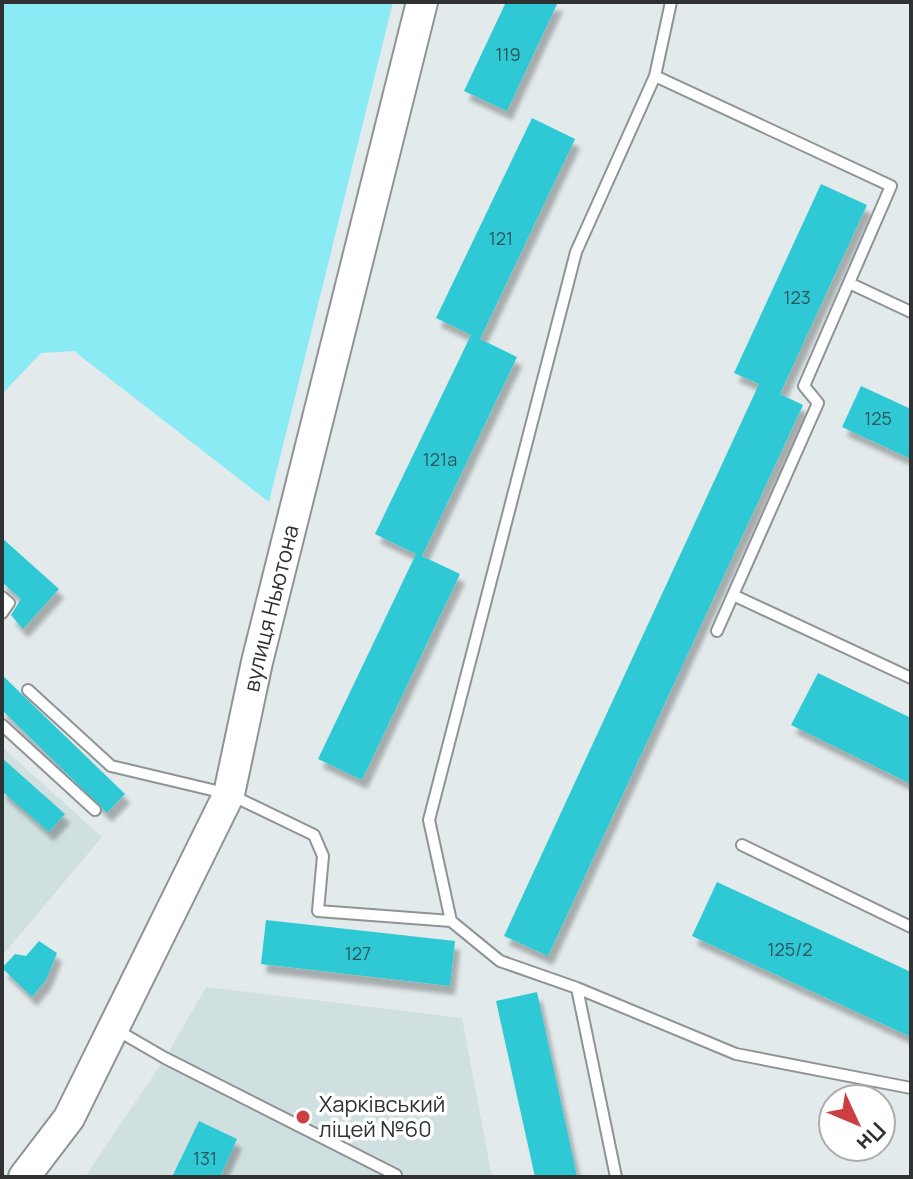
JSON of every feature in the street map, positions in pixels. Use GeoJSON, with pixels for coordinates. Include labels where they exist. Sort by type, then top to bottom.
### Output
{"type":"FeatureCollection","features":[{"type":"Feature","properties":{"kind":"street","name":"вулиця Ньютона"},"geometry":{"type":"LineString","coordinates":[[24,1177],[69,1118],[229,794],[257,662],[422,2]]}},
{"type":"Feature","properties":{"kind":"lane"},"geometry":{"type":"LineString","coordinates":[[451,921],[429,820],[576,252],[655,76],[671,2]]}},
{"type":"Feature","properties":{"kind":"lane"},"geometry":{"type":"LineString","coordinates":[[655,76],[891,186],[804,386],[818,403],[717,631]]}},
{"type":"Feature","properties":{"kind":"lane"},"geometry":{"type":"LineString","coordinates":[[849,283],[911,312]]}},
{"type":"Feature","properties":{"kind":"lane"},"geometry":{"type":"LineString","coordinates":[[733,595],[911,678]]}},
{"type":"Feature","properties":{"kind":"lane"},"geometry":{"type":"LineString","coordinates":[[2,597],[9,603],[2,613]]}},
{"type":"Feature","properties":{"kind":"lane"},"geometry":{"type":"LineString","coordinates":[[28,690],[111,766],[229,794],[314,835],[323,856],[318,911],[451,921],[500,961],[577,988],[736,1054],[911,1088]]}},
{"type":"Feature","properties":{"kind":"lane"},"geometry":{"type":"LineString","coordinates":[[2,725],[95,810]]}},
{"type":"Feature","properties":{"kind":"lane"},"geometry":{"type":"LineString","coordinates":[[742,845],[911,927]]}},
{"type":"Feature","properties":{"kind":"lane"},"geometry":{"type":"LineString","coordinates":[[577,988],[616,1177]]}},
{"type":"Feature","properties":{"kind":"lane"},"geometry":{"type":"LineString","coordinates":[[114,1028],[165,1058],[396,1175]]}},
{"type":"Feature","properties":{"kind":"shaded area"},"geometry":{"type":"Polygon","coordinates":[[[2,2],[393,2],[269,502],[74,351],[41,353],[2,394],[2,2]]]}},
{"type":"Feature","properties":{"kind":"shaded area"},"geometry":{"type":"Polygon","coordinates":[[[2,747],[102,837],[2,956],[2,747]]]}},
{"type":"Feature","properties":{"kind":"shaded area","name":"Харківський ліцей №60"},"geometry":{"type":"Polygon","coordinates":[[[206,987],[462,1018],[492,1177],[85,1177],[165,1058],[206,987]]]}},
{"type":"Feature","properties":{"kind":"building"},"geometry":{"type":"Polygon","coordinates":[[[506,2],[558,2],[507,111],[464,91],[506,2]]]}},
{"type":"Feature","properties":{"kind":"building"},"geometry":{"type":"Polygon","coordinates":[[[532,118],[575,139],[480,339],[517,357],[422,556],[460,574],[362,780],[318,759],[416,554],[375,534],[471,335],[436,318],[532,118]]]}},
{"type":"Feature","properties":{"kind":"building"},"geometry":{"type":"Polygon","coordinates":[[[821,184],[867,205],[780,394],[803,405],[548,956],[504,936],[759,384],[734,373],[821,184]]]}},
{"type":"Feature","properties":{"kind":"building"},"geometry":{"type":"Polygon","coordinates":[[[861,386],[911,409],[911,459],[842,427],[861,386]]]}},
{"type":"Feature","properties":{"kind":"building"},"geometry":{"type":"Polygon","coordinates":[[[2,538],[59,589],[23,629],[11,615],[21,599],[2,582],[2,538]]]}},
{"type":"Feature","properties":{"kind":"building"},"geometry":{"type":"Polygon","coordinates":[[[818,673],[911,718],[911,784],[791,725],[818,673]]]}},
{"type":"Feature","properties":{"kind":"building"},"geometry":{"type":"Polygon","coordinates":[[[2,675],[125,794],[107,813],[2,710],[2,675]]]}},
{"type":"Feature","properties":{"kind":"building"},"geometry":{"type":"Polygon","coordinates":[[[2,758],[65,814],[49,832],[2,791],[2,758]]]}},
{"type":"Feature","properties":{"kind":"building"},"geometry":{"type":"Polygon","coordinates":[[[717,882],[911,972],[911,1037],[692,936],[717,882]]]}},
{"type":"Feature","properties":{"kind":"building"},"geometry":{"type":"Polygon","coordinates":[[[266,920],[455,941],[450,986],[261,964],[266,920]]]}},
{"type":"Feature","properties":{"kind":"building"},"geometry":{"type":"Polygon","coordinates":[[[39,941],[57,953],[46,980],[32,997],[2,968],[15,954],[26,956],[39,941]]]}},
{"type":"Feature","properties":{"kind":"building"},"geometry":{"type":"Polygon","coordinates":[[[537,992],[577,1177],[535,1177],[496,1001],[537,992]]]}},
{"type":"Feature","properties":{"kind":"building"},"geometry":{"type":"Polygon","coordinates":[[[199,1121],[237,1139],[220,1177],[172,1177],[199,1121]]]}},
{"type":"Feature","properties":{"kind":"place","name":"Харківський ліцей №60"},"geometry":{"type":"Point","coordinates":[303,1117]}}]}
